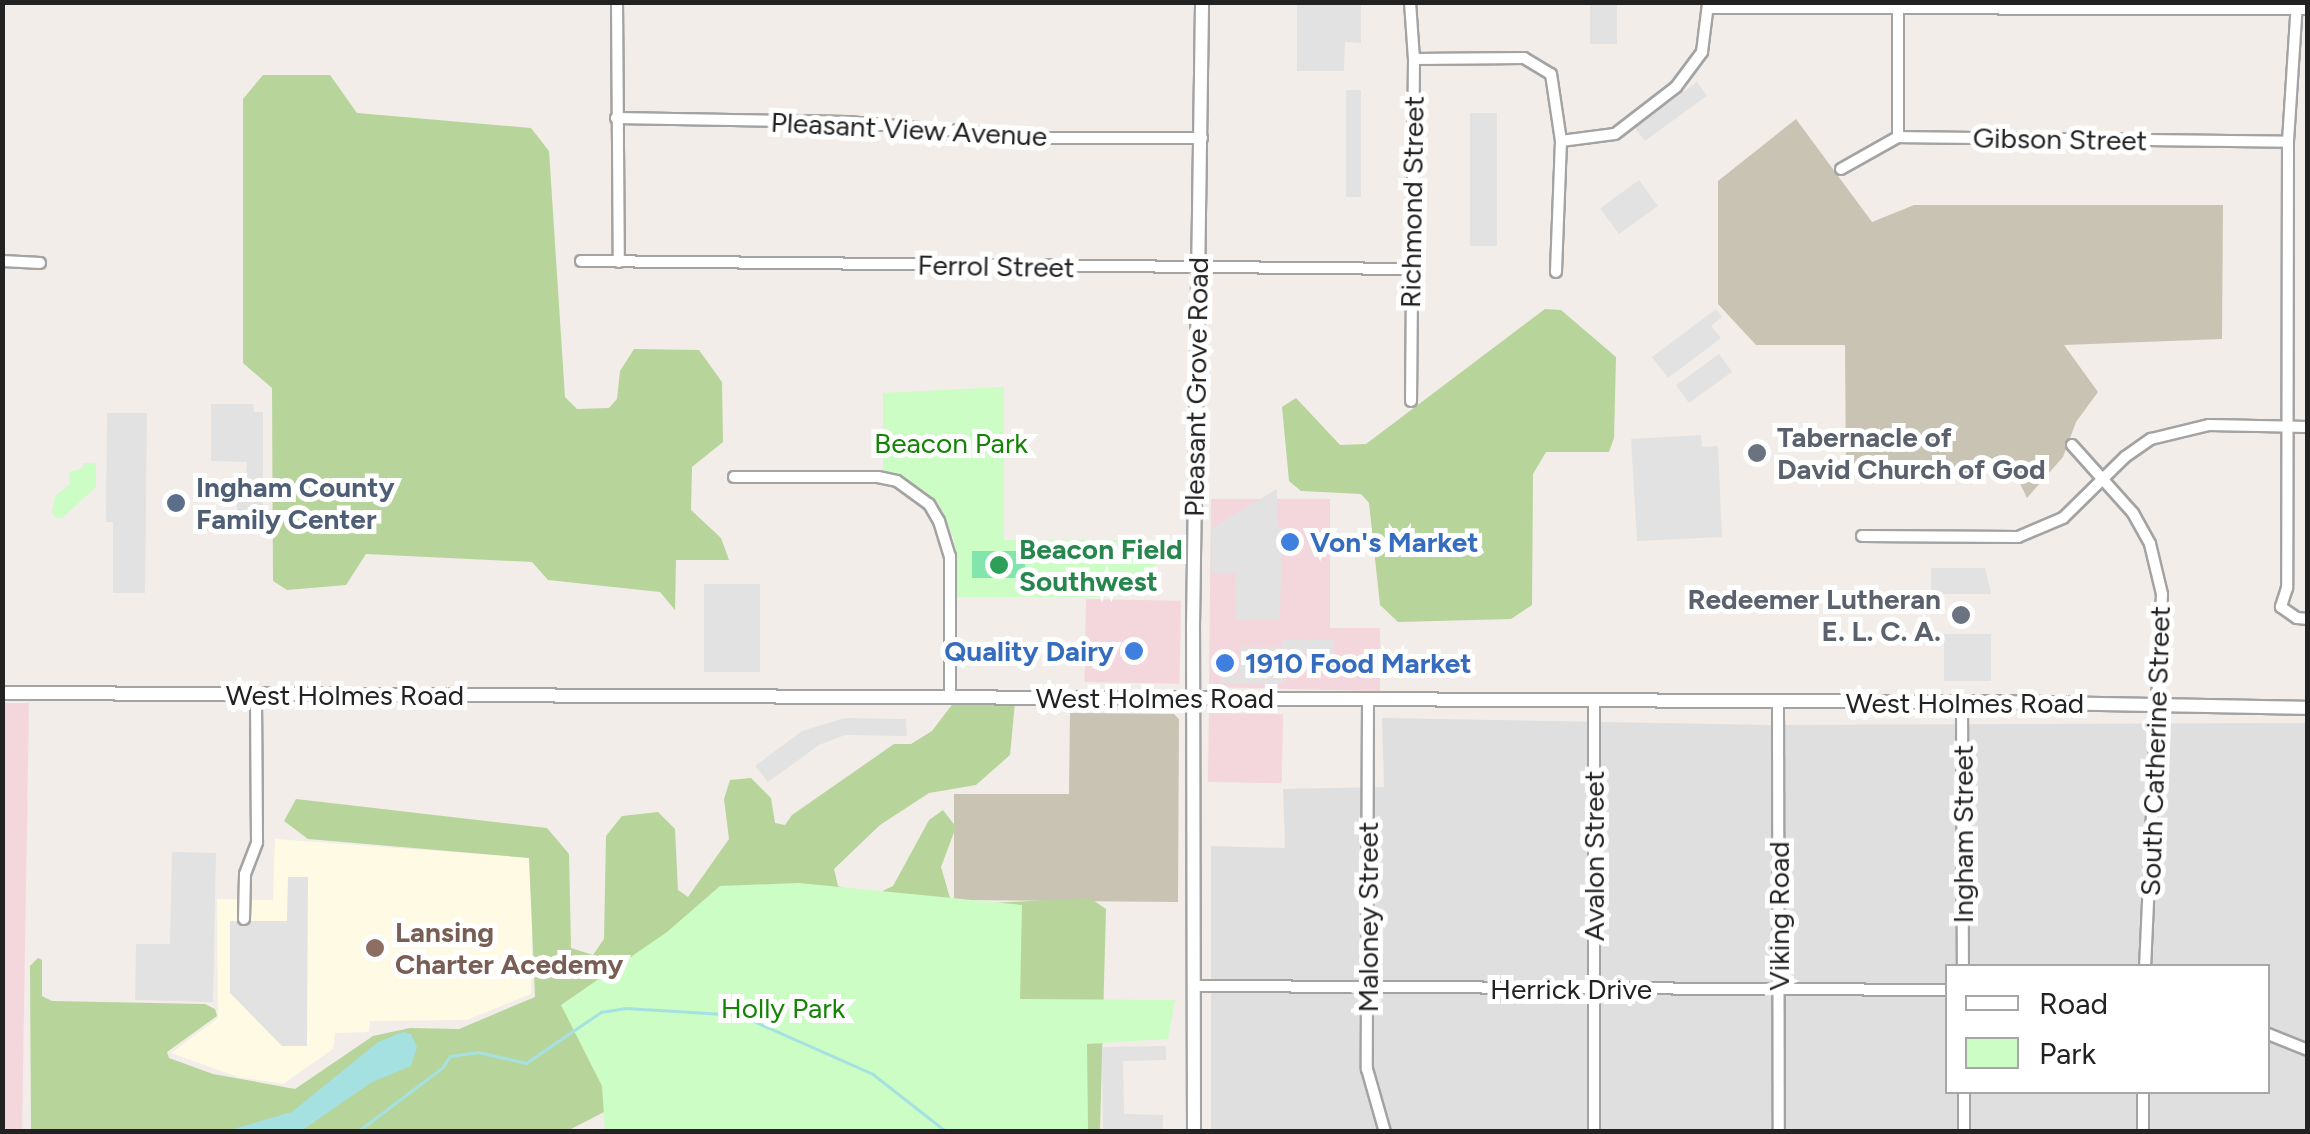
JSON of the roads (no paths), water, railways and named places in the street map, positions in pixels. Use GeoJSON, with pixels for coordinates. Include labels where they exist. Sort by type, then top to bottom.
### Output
{"type":"FeatureCollection","features":[{"type":"Feature","properties":{"kind":"street"},"geometry":{"type":"LineString","coordinates":[[618,2],[619,262]]}},
{"type":"Feature","properties":{"kind":"street","name":"Pleasant Grove Road"},"geometry":{"type":"LineString","coordinates":[[1194,1132],[1193,699],[1202,2]]}},
{"type":"Feature","properties":{"kind":"street","name":"Richmond Street"},"geometry":{"type":"LineString","coordinates":[[1410,2],[1414,59],[1410,401]]}},
{"type":"Feature","properties":{"kind":"street"},"geometry":{"type":"LineString","coordinates":[[1561,141],[1615,134],[1676,87],[1702,52],[1708,5],[1898,9],[2300,7],[2288,142],[2287,588],[2280,608],[2298,618],[2308,618]]}},
{"type":"Feature","properties":{"kind":"street"},"geometry":{"type":"LineString","coordinates":[[1842,169],[1898,137],[1898,9]]}},
{"type":"Feature","properties":{"kind":"street"},"geometry":{"type":"LineString","coordinates":[[1414,59],[1524,58],[1550,74],[1556,92],[1561,141],[1556,272]]}},
{"type":"Feature","properties":{"kind":"street","name":"Pleasant View Avenue"},"geometry":{"type":"LineString","coordinates":[[616,118],[847,122],[1047,138],[1202,138]]}},
{"type":"Feature","properties":{"kind":"street","name":"Gibson Street"},"geometry":{"type":"LineString","coordinates":[[1898,137],[2288,142]]}},
{"type":"Feature","properties":{"kind":"street"},"geometry":{"type":"LineString","coordinates":[[2,261],[40,263]]}},
{"type":"Feature","properties":{"kind":"street","name":"Ferrol Street"},"geometry":{"type":"LineString","coordinates":[[581,261],[1410,269]]}},
{"type":"Feature","properties":{"kind":"street"},"geometry":{"type":"LineString","coordinates":[[1862,536],[2018,537],[2064,518],[2102,479],[2151,439],[2209,424],[2308,427]]}},
{"type":"Feature","properties":{"kind":"street","name":"South Catherine Street"},"geometry":{"type":"LineString","coordinates":[[2072,445],[2132,513],[2150,544],[2162,594],[2145,964]]}},
{"type":"Feature","properties":{"kind":"street"},"geometry":{"type":"LineString","coordinates":[[734,477],[878,477],[897,481],[929,504],[944,531],[950,556],[950,697]]}},
{"type":"Feature","properties":{"kind":"street","name":"West Holmes Road"},"geometry":{"type":"LineString","coordinates":[[2,693],[1962,702],[2308,708]]}},
{"type":"Feature","properties":{"kind":"street"},"geometry":{"type":"LineString","coordinates":[[244,919],[245,874],[257,842],[256,694]]}},
{"type":"Feature","properties":{"kind":"street","name":"Maloney Street"},"geometry":{"type":"LineString","coordinates":[[1368,699],[1367,1069],[1386,1132]]}},
{"type":"Feature","properties":{"kind":"street","name":"Avalon Street"},"geometry":{"type":"LineString","coordinates":[[1594,700],[1594,1132]]}},
{"type":"Feature","properties":{"kind":"street","name":"Viking Road"},"geometry":{"type":"LineString","coordinates":[[1778,702],[1780,1132]]}},
{"type":"Feature","properties":{"kind":"street","name":"Ingham Street"},"geometry":{"type":"LineString","coordinates":[[1962,702],[1963,964]]}},
{"type":"Feature","properties":{"kind":"street","name":"Herrick Drive"},"geometry":{"type":"LineString","coordinates":[[1194,986],[1945,990]]}},
{"type":"Feature","properties":{"kind":"street"},"geometry":{"type":"LineString","coordinates":[[2270,1035],[2308,1050]]}},
{"type":"Feature","properties":{"kind":"street"},"geometry":{"type":"LineString","coordinates":[[1964,1094],[1964,1132]]}},
{"type":"Feature","properties":{"kind":"street"},"geometry":{"type":"LineString","coordinates":[[2143,1094],[2143,1132]]}},
{"type":"Feature","properties":{"kind":"water"},"geometry":{"type":"Polygon","coordinates":[[[403,1032],[411,1034],[417,1047],[411,1066],[372,1082],[301,1131],[227,1131],[292,1112],[378,1042],[403,1032]]]}},
{"type":"Feature","properties":{"kind":"waterway"},"geometry":{"type":"LineString","coordinates":[[357,1132],[442,1068],[450,1056],[478,1052],[526,1063],[601,1012],[626,1008],[740,1015],[873,1074],[947,1132]]}},
{"type":"Feature","properties":{"kind":"place","name":"Tabernacle of David Church of God"},"geometry":{"type":"Point","coordinates":[1757,453]}},
{"type":"Feature","properties":{"kind":"place","name":"Ingham County Family Center"},"geometry":{"type":"Point","coordinates":[176,503]}},
{"type":"Feature","properties":{"kind":"place","name":"Von's Market"},"geometry":{"type":"Point","coordinates":[1290,542]}},
{"type":"Feature","properties":{"kind":"place","name":"Beacon Field Southwest"},"geometry":{"type":"Point","coordinates":[999,565]}},
{"type":"Feature","properties":{"kind":"place","name":"Redeemer Lutheran E. L. C. A."},"geometry":{"type":"Point","coordinates":[1961,615]}},
{"type":"Feature","properties":{"kind":"place","name":"Quality Dairy"},"geometry":{"type":"Point","coordinates":[1134,651]}},
{"type":"Feature","properties":{"kind":"place","name":"1910 Food Market"},"geometry":{"type":"Point","coordinates":[1225,663]}},
{"type":"Feature","properties":{"kind":"place","name":"Lansing Charter Acedemy"},"geometry":{"type":"Point","coordinates":[375,948]}},
{"type":"Feature","properties":{"kind":"park label","name":"Beacon Park"},"geometry":{"type":"Point","coordinates":[951,443]}},
{"type":"Feature","properties":{"kind":"park label","name":"Holly Park"},"geometry":{"type":"Point","coordinates":[783,1008]}}]}
